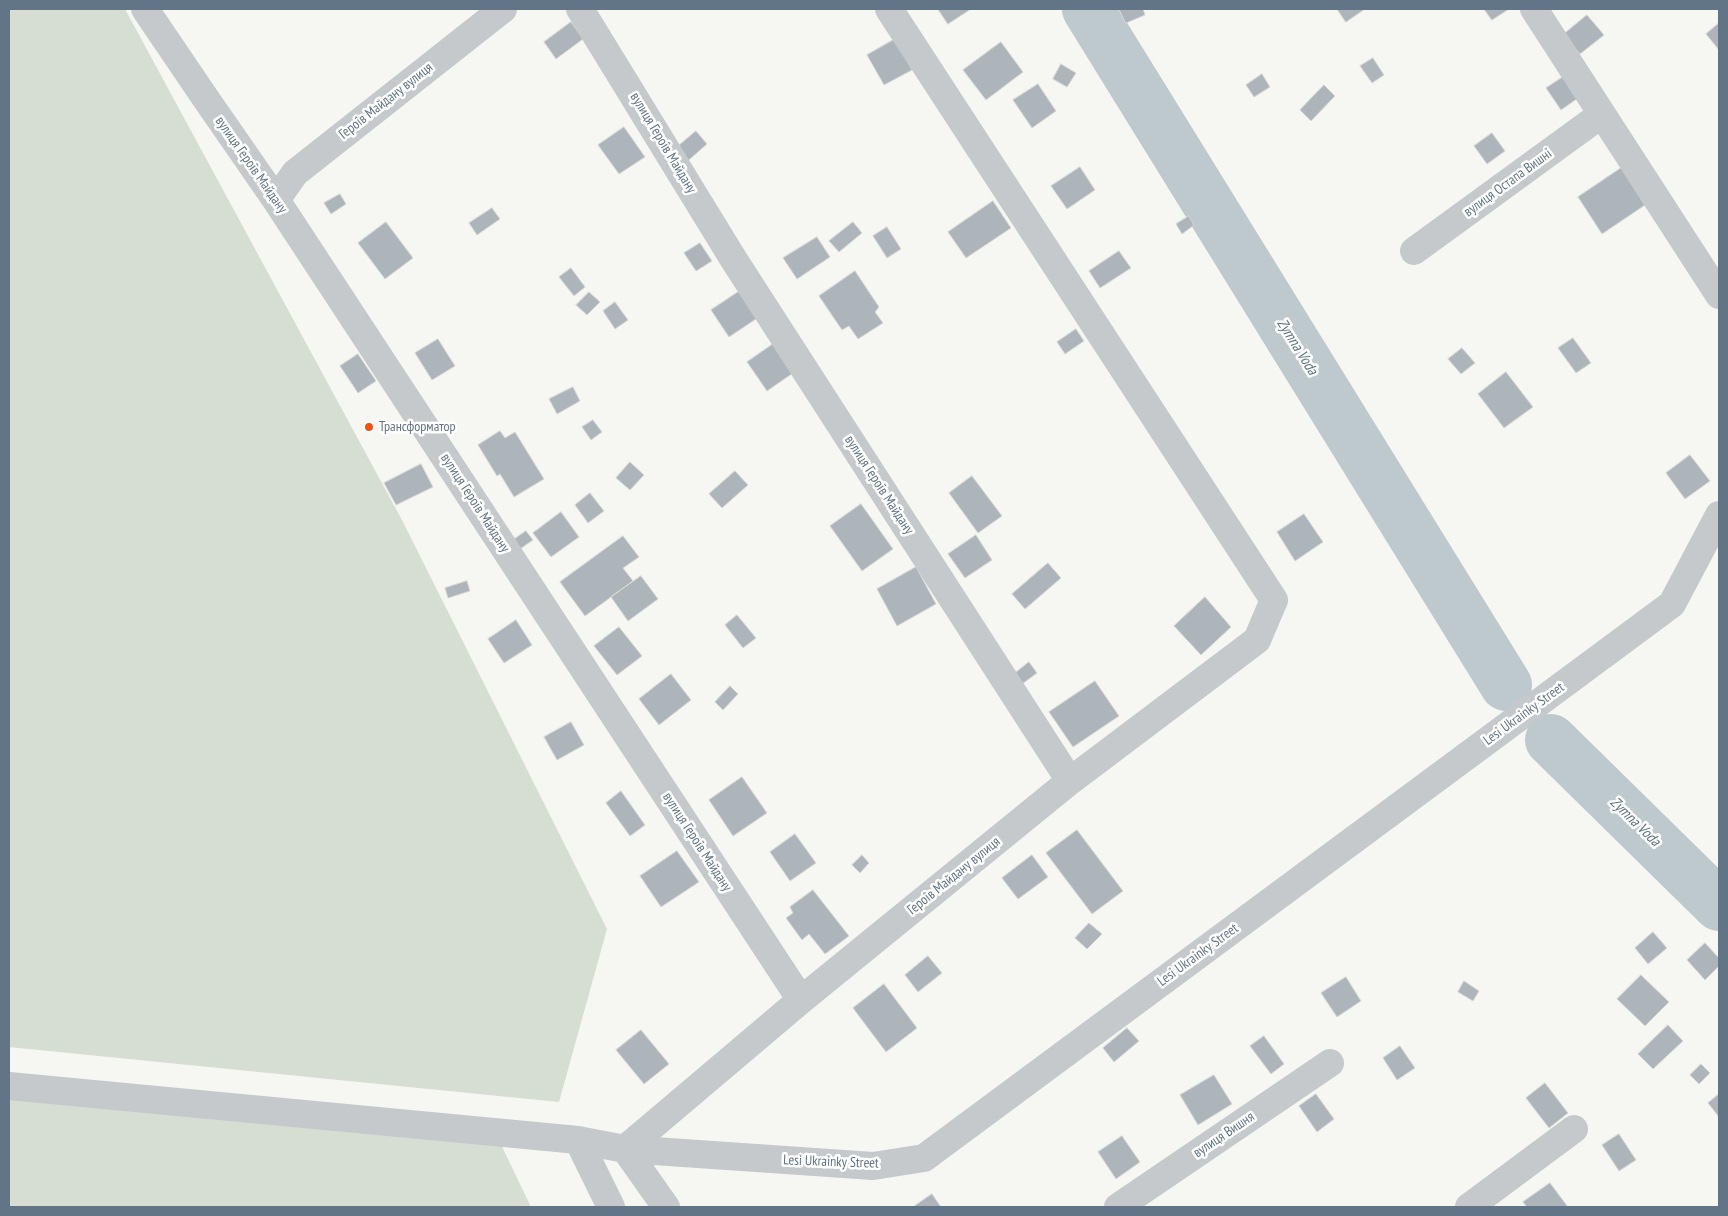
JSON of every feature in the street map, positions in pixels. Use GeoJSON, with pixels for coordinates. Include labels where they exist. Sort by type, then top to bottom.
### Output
{"type":"FeatureCollection","features":[{"type":"Feature","properties":{"kind":"street","name":"вулиця Героїв Майдану"},"geometry":{"type":"LineString","coordinates":[[145,9],[276,200],[801,1000]]}},
{"type":"Feature","properties":{"kind":"street","name":"Героїв Майдану вулиця"},"geometry":{"type":"LineString","coordinates":[[276,200],[295,173],[503,9]]}},
{"type":"Feature","properties":{"kind":"street","name":"вулиця Героїв Майдану"},"geometry":{"type":"LineString","coordinates":[[580,9],[734,260],[1070,781]]}},
{"type":"Feature","properties":{"kind":"street","name":"Героїв Майдану вулиця"},"geometry":{"type":"LineString","coordinates":[[625,1149],[801,1000],[1070,781],[1257,640],[1274,600],[889,9]]}},
{"type":"Feature","properties":{"kind":"street"},"geometry":{"type":"LineString","coordinates":[[1534,9],[1719,295]]}},
{"type":"Feature","properties":{"kind":"street","name":"вулиця Остапа Вишні"},"geometry":{"type":"LineString","coordinates":[[1414,251],[1602,114]]}},
{"type":"Feature","properties":{"kind":"street","name":"Lesi Ukrainky Street"},"geometry":{"type":"LineString","coordinates":[[9,1086],[578,1140],[625,1149],[873,1166],[924,1158],[1672,604],[1719,515]]}},
{"type":"Feature","properties":{"kind":"street","name":"вулиця Вишня"},"geometry":{"type":"LineString","coordinates":[[1118,1207],[1330,1063]]}},
{"type":"Feature","properties":{"kind":"street"},"geometry":{"type":"LineString","coordinates":[[1469,1207],[1574,1129]]}},
{"type":"Feature","properties":{"kind":"street"},"geometry":{"type":"LineString","coordinates":[[578,1140],[611,1207]]}},
{"type":"Feature","properties":{"kind":"street"},"geometry":{"type":"LineString","coordinates":[[625,1149],[666,1207]]}},
{"type":"Feature","properties":{"kind":"shaded area"},"geometry":{"type":"Polygon","coordinates":[[[9,9],[125,9],[403,522],[607,929],[559,1102],[9,1047],[9,9]]]}},
{"type":"Feature","properties":{"kind":"shaded area"},"geometry":{"type":"Polygon","coordinates":[[[9,1095],[495,1132],[531,1207],[9,1207],[9,1095]]]}},
{"type":"Feature","properties":{"kind":"building"},"geometry":{"type":"Polygon","coordinates":[[[938,9],[971,9],[948,24],[938,9]]]}},
{"type":"Feature","properties":{"kind":"building"},"geometry":{"type":"Polygon","coordinates":[[[1119,9],[1143,9],[1145,15],[1126,23],[1119,9]]]}},
{"type":"Feature","properties":{"kind":"building"},"geometry":{"type":"Polygon","coordinates":[[[1337,9],[1365,9],[1346,22],[1337,9]]]}},
{"type":"Feature","properties":{"kind":"building"},"geometry":{"type":"Polygon","coordinates":[[[1484,9],[1509,9],[1492,20],[1484,9]]]}},
{"type":"Feature","properties":{"kind":"building"},"geometry":{"type":"Polygon","coordinates":[[[1587,15],[1604,35],[1580,54],[1564,34],[1587,15]]]}},
{"type":"Feature","properties":{"kind":"building"},"geometry":{"type":"Polygon","coordinates":[[[571,22],[583,39],[556,59],[544,42],[571,22]]]}},
{"type":"Feature","properties":{"kind":"building"},"geometry":{"type":"Polygon","coordinates":[[[1719,23],[1719,50],[1706,34],[1719,23]]]}},
{"type":"Feature","properties":{"kind":"building"},"geometry":{"type":"Polygon","coordinates":[[[895,39],[912,70],[884,85],[867,55],[895,39]]]}},
{"type":"Feature","properties":{"kind":"building"},"geometry":{"type":"Polygon","coordinates":[[[1001,42],[1023,72],[986,100],[963,70],[1001,42]]]}},
{"type":"Feature","properties":{"kind":"building"},"geometry":{"type":"Polygon","coordinates":[[[1373,58],[1384,75],[1372,83],[1360,66],[1373,58]]]}},
{"type":"Feature","properties":{"kind":"building"},"geometry":{"type":"Polygon","coordinates":[[[1061,64],[1076,73],[1067,87],[1053,79],[1061,64]]]}},
{"type":"Feature","properties":{"kind":"building"},"geometry":{"type":"Polygon","coordinates":[[[1262,74],[1270,87],[1254,97],[1246,85],[1262,74]]]}},
{"type":"Feature","properties":{"kind":"building"},"geometry":{"type":"Polygon","coordinates":[[[1566,75],[1581,96],[1561,110],[1546,88],[1566,75]]]}},
{"type":"Feature","properties":{"kind":"building"},"geometry":{"type":"Polygon","coordinates":[[[1038,84],[1056,111],[1032,128],[1013,100],[1038,84]]]}},
{"type":"Feature","properties":{"kind":"building"},"geometry":{"type":"Polygon","coordinates":[[[1324,85],[1335,96],[1311,121],[1300,110],[1324,85]]]}},
{"type":"Feature","properties":{"kind":"building"},"geometry":{"type":"Polygon","coordinates":[[[624,127],[645,157],[619,174],[598,145],[624,127]]]}},
{"type":"Feature","properties":{"kind":"building"},"geometry":{"type":"Polygon","coordinates":[[[696,131],[707,144],[682,166],[670,153],[696,131]]]}},
{"type":"Feature","properties":{"kind":"building"},"geometry":{"type":"Polygon","coordinates":[[[1492,133],[1505,151],[1487,164],[1474,146],[1492,133]]]}},
{"type":"Feature","properties":{"kind":"building"},"geometry":{"type":"Polygon","coordinates":[[[1080,167],[1095,190],[1067,209],[1051,186],[1080,167]]]}},
{"type":"Feature","properties":{"kind":"building"},"geometry":{"type":"Polygon","coordinates":[[[1621,168],[1645,205],[1602,234],[1578,197],[1621,168]]]}},
{"type":"Feature","properties":{"kind":"building"},"geometry":{"type":"Polygon","coordinates":[[[340,194],[346,204],[331,214],[324,203],[340,194]]]}},
{"type":"Feature","properties":{"kind":"building"},"geometry":{"type":"Polygon","coordinates":[[[993,201],[1011,228],[966,258],[948,232],[993,201]]]}},
{"type":"Feature","properties":{"kind":"building"},"geometry":{"type":"Polygon","coordinates":[[[492,208],[500,219],[477,235],[469,223],[492,208]]]}},
{"type":"Feature","properties":{"kind":"building"},"geometry":{"type":"Polygon","coordinates":[[[1189,216],[1194,225],[1182,234],[1176,224],[1189,216]]]}},
{"type":"Feature","properties":{"kind":"building"},"geometry":{"type":"Polygon","coordinates":[[[386,222],[413,258],[385,279],[358,243],[386,222]]]}},
{"type":"Feature","properties":{"kind":"building"},"geometry":{"type":"Polygon","coordinates":[[[853,222],[862,233],[839,252],[829,241],[853,222]]]}},
{"type":"Feature","properties":{"kind":"building"},"geometry":{"type":"Polygon","coordinates":[[[887,227],[901,249],[887,258],[873,236],[887,227]]]}},
{"type":"Feature","properties":{"kind":"building"},"geometry":{"type":"Polygon","coordinates":[[[817,237],[830,257],[797,279],[783,258],[817,237]]]}},
{"type":"Feature","properties":{"kind":"building"},"geometry":{"type":"Polygon","coordinates":[[[700,243],[712,261],[696,271],[684,253],[700,243]]]}},
{"type":"Feature","properties":{"kind":"building"},"geometry":{"type":"Polygon","coordinates":[[[1119,251],[1131,268],[1100,288],[1089,271],[1119,251]]]}},
{"type":"Feature","properties":{"kind":"building"},"geometry":{"type":"Polygon","coordinates":[[[571,268],[585,287],[574,296],[559,277],[571,268]]]}},
{"type":"Feature","properties":{"kind":"building"},"geometry":{"type":"Polygon","coordinates":[[[855,271],[879,307],[875,312],[883,323],[858,339],[849,326],[842,330],[819,296],[855,271]]]}},
{"type":"Feature","properties":{"kind":"building"},"geometry":{"type":"Polygon","coordinates":[[[741,290],[759,317],[729,337],[711,310],[741,290]]]}},
{"type":"Feature","properties":{"kind":"building"},"geometry":{"type":"Polygon","coordinates":[[[589,292],[600,302],[587,315],[576,305],[589,292]]]}},
{"type":"Feature","properties":{"kind":"building"},"geometry":{"type":"Polygon","coordinates":[[[615,302],[628,320],[615,329],[603,311],[615,302]]]}},
{"type":"Feature","properties":{"kind":"building"},"geometry":{"type":"Polygon","coordinates":[[[1076,329],[1084,341],[1065,354],[1057,342],[1076,329]]]}},
{"type":"Feature","properties":{"kind":"building"},"geometry":{"type":"Polygon","coordinates":[[[1573,338],[1591,363],[1576,373],[1558,348],[1573,338]]]}},
{"type":"Feature","properties":{"kind":"building"},"geometry":{"type":"Polygon","coordinates":[[[438,339],[455,366],[432,380],[415,353],[438,339]]]}},
{"type":"Feature","properties":{"kind":"building"},"geometry":{"type":"Polygon","coordinates":[[[773,344],[793,373],[767,391],[747,362],[773,344]]]}},
{"type":"Feature","properties":{"kind":"building"},"geometry":{"type":"Polygon","coordinates":[[[1462,348],[1475,363],[1461,374],[1448,359],[1462,348]]]}},
{"type":"Feature","properties":{"kind":"building"},"geometry":{"type":"Polygon","coordinates":[[[358,354],[376,381],[358,393],[340,366],[358,354]]]}},
{"type":"Feature","properties":{"kind":"building"},"geometry":{"type":"Polygon","coordinates":[[[1506,372],[1533,407],[1504,428],[1478,394],[1506,372]]]}},
{"type":"Feature","properties":{"kind":"building"},"geometry":{"type":"Polygon","coordinates":[[[573,387],[580,401],[557,414],[549,399],[573,387]]]}},
{"type":"Feature","properties":{"kind":"building"},"geometry":{"type":"Polygon","coordinates":[[[593,420],[602,432],[591,440],[582,427],[593,420]]]}},
{"type":"Feature","properties":{"kind":"building"},"geometry":{"type":"Polygon","coordinates":[[[500,431],[505,438],[515,432],[544,479],[514,497],[500,474],[497,476],[478,445],[500,431]]]}},
{"type":"Feature","properties":{"kind":"building"},"geometry":{"type":"Polygon","coordinates":[[[1690,455],[1710,481],[1685,499],[1666,473],[1690,455]]]}},
{"type":"Feature","properties":{"kind":"building"},"geometry":{"type":"Polygon","coordinates":[[[630,462],[644,475],[630,490],[616,478],[630,462]]]}},
{"type":"Feature","properties":{"kind":"building"},"geometry":{"type":"Polygon","coordinates":[[[421,464],[433,487],[396,505],[384,483],[421,464]]]}},
{"type":"Feature","properties":{"kind":"building"},"geometry":{"type":"Polygon","coordinates":[[[735,471],[748,485],[722,508],[709,494],[735,471]]]}},
{"type":"Feature","properties":{"kind":"building"},"geometry":{"type":"Polygon","coordinates":[[[972,476],[1002,516],[978,533],[949,493],[972,476]]]}},
{"type":"Feature","properties":{"kind":"building"},"geometry":{"type":"Polygon","coordinates":[[[590,493],[604,511],[588,523],[575,505],[590,493]]]}},
{"type":"Feature","properties":{"kind":"building"},"geometry":{"type":"Polygon","coordinates":[[[861,504],[893,549],[862,571],[830,526],[861,504]]]}},
{"type":"Feature","properties":{"kind":"building"},"geometry":{"type":"Polygon","coordinates":[[[561,512],[579,537],[551,557],[533,533],[561,512]]]}},
{"type":"Feature","properties":{"kind":"building"},"geometry":{"type":"Polygon","coordinates":[[[1304,514],[1323,542],[1295,561],[1277,532],[1304,514]]]}},
{"type":"Feature","properties":{"kind":"building"},"geometry":{"type":"Polygon","coordinates":[[[526,531],[533,540],[520,549],[513,540],[526,531]]]}},
{"type":"Feature","properties":{"kind":"building"},"geometry":{"type":"Polygon","coordinates":[[[976,535],[992,560],[965,578],[948,554],[976,535]]]}},
{"type":"Feature","properties":{"kind":"building"},"geometry":{"type":"Polygon","coordinates":[[[623,536],[639,557],[623,568],[633,581],[585,616],[560,582],[623,536]]]}},
{"type":"Feature","properties":{"kind":"building"},"geometry":{"type":"Polygon","coordinates":[[[1048,563],[1061,578],[1025,609],[1012,594],[1048,563]]]}},
{"type":"Feature","properties":{"kind":"building"},"geometry":{"type":"Polygon","coordinates":[[[916,567],[936,604],[897,626],[877,589],[916,567]]]}},
{"type":"Feature","properties":{"kind":"building"},"geometry":{"type":"Polygon","coordinates":[[[641,576],[658,599],[628,621],[611,597],[641,576]]]}},
{"type":"Feature","properties":{"kind":"building"},"geometry":{"type":"Polygon","coordinates":[[[467,581],[470,591],[448,598],[445,588],[467,581]]]}},
{"type":"Feature","properties":{"kind":"building"},"geometry":{"type":"Polygon","coordinates":[[[1205,597],[1231,627],[1201,655],[1174,626],[1205,597]]]}},
{"type":"Feature","properties":{"kind":"building"},"geometry":{"type":"Polygon","coordinates":[[[737,615],[756,638],[743,648],[725,625],[737,615]]]}},
{"type":"Feature","properties":{"kind":"building"},"geometry":{"type":"Polygon","coordinates":[[[516,620],[532,645],[504,663],[488,639],[516,620]]]}},
{"type":"Feature","properties":{"kind":"building"},"geometry":{"type":"Polygon","coordinates":[[[619,627],[642,656],[617,675],[594,646],[619,627]]]}},
{"type":"Feature","properties":{"kind":"building"},"geometry":{"type":"Polygon","coordinates":[[[1029,662],[1037,673],[1022,684],[1014,674],[1029,662]]]}},
{"type":"Feature","properties":{"kind":"building"},"geometry":{"type":"Polygon","coordinates":[[[671,674],[691,700],[659,725],[639,699],[671,674]]]}},
{"type":"Feature","properties":{"kind":"building"},"geometry":{"type":"Polygon","coordinates":[[[1095,681],[1119,716],[1073,747],[1049,712],[1095,681]]]}},
{"type":"Feature","properties":{"kind":"building"},"geometry":{"type":"Polygon","coordinates":[[[730,686],[738,694],[723,710],[715,702],[730,686]]]}},
{"type":"Feature","properties":{"kind":"building"},"geometry":{"type":"Polygon","coordinates":[[[571,722],[584,745],[557,760],[544,737],[571,722]]]}},
{"type":"Feature","properties":{"kind":"building"},"geometry":{"type":"Polygon","coordinates":[[[742,777],[767,813],[733,836],[709,800],[742,777]]]}},
{"type":"Feature","properties":{"kind":"building"},"geometry":{"type":"Polygon","coordinates":[[[621,791],[645,825],[630,836],[606,803],[621,791]]]}},
{"type":"Feature","properties":{"kind":"building"},"geometry":{"type":"Polygon","coordinates":[[[1077,830],[1123,891],[1092,914],[1046,853],[1077,830]]]}},
{"type":"Feature","properties":{"kind":"building"},"geometry":{"type":"Polygon","coordinates":[[[795,834],[816,863],[790,881],[770,852],[795,834]]]}},
{"type":"Feature","properties":{"kind":"building"},"geometry":{"type":"Polygon","coordinates":[[[677,851],[699,882],[661,907],[640,876],[677,851]]]}},
{"type":"Feature","properties":{"kind":"building"},"geometry":{"type":"Polygon","coordinates":[[[862,855],[869,863],[860,873],[852,865],[862,855]]]}},
{"type":"Feature","properties":{"kind":"building"},"geometry":{"type":"Polygon","coordinates":[[[1032,855],[1048,877],[1018,899],[1002,878],[1032,855]]]}},
{"type":"Feature","properties":{"kind":"building"},"geometry":{"type":"Polygon","coordinates":[[[813,890],[849,936],[825,954],[809,934],[802,940],[786,918],[793,913],[790,907],[813,890]]]}},
{"type":"Feature","properties":{"kind":"building"},"geometry":{"type":"Polygon","coordinates":[[[1089,923],[1102,934],[1087,949],[1075,938],[1089,923]]]}},
{"type":"Feature","properties":{"kind":"building"},"geometry":{"type":"Polygon","coordinates":[[[1653,932],[1667,948],[1648,964],[1635,948],[1653,932]]]}},
{"type":"Feature","properties":{"kind":"building"},"geometry":{"type":"Polygon","coordinates":[[[1705,943],[1719,958],[1719,966],[1705,980],[1687,960],[1705,943]]]}},
{"type":"Feature","properties":{"kind":"building"},"geometry":{"type":"Polygon","coordinates":[[[928,956],[942,973],[918,992],[905,975],[928,956]]]}},
{"type":"Feature","properties":{"kind":"building"},"geometry":{"type":"Polygon","coordinates":[[[1641,975],[1669,1002],[1645,1026],[1617,999],[1641,975]]]}},
{"type":"Feature","properties":{"kind":"building"},"geometry":{"type":"Polygon","coordinates":[[[1346,977],[1361,1001],[1337,1017],[1321,993],[1346,977]]]}},
{"type":"Feature","properties":{"kind":"building"},"geometry":{"type":"Polygon","coordinates":[[[1464,981],[1479,991],[1473,1001],[1458,992],[1464,981]]]}},
{"type":"Feature","properties":{"kind":"building"},"geometry":{"type":"Polygon","coordinates":[[[884,984],[917,1028],[886,1052],[853,1008],[884,984]]]}},
{"type":"Feature","properties":{"kind":"building"},"geometry":{"type":"Polygon","coordinates":[[[1668,1025],[1683,1041],[1653,1069],[1638,1054],[1668,1025]]]}},
{"type":"Feature","properties":{"kind":"building"},"geometry":{"type":"Polygon","coordinates":[[[1127,1028],[1139,1041],[1114,1062],[1103,1048],[1127,1028]]]}},
{"type":"Feature","properties":{"kind":"building"},"geometry":{"type":"Polygon","coordinates":[[[641,1030],[669,1064],[644,1084],[616,1050],[641,1030]]]}},
{"type":"Feature","properties":{"kind":"building"},"geometry":{"type":"Polygon","coordinates":[[[1264,1036],[1284,1064],[1271,1074],[1250,1046],[1264,1036]]]}},
{"type":"Feature","properties":{"kind":"building"},"geometry":{"type":"Polygon","coordinates":[[[1400,1046],[1415,1068],[1397,1080],[1383,1058],[1400,1046]]]}},
{"type":"Feature","properties":{"kind":"building"},"geometry":{"type":"Polygon","coordinates":[[[1701,1064],[1710,1073],[1699,1084],[1690,1075],[1701,1064]]]}},
{"type":"Feature","properties":{"kind":"building"},"geometry":{"type":"Polygon","coordinates":[[[1214,1075],[1232,1104],[1198,1125],[1180,1095],[1214,1075]]]}},
{"type":"Feature","properties":{"kind":"building"},"geometry":{"type":"Polygon","coordinates":[[[1545,1083],[1568,1113],[1549,1128],[1526,1098],[1545,1083]]]}},
{"type":"Feature","properties":{"kind":"building"},"geometry":{"type":"Polygon","coordinates":[[[1316,1094],[1334,1119],[1317,1132],[1299,1106],[1316,1094]]]}},
{"type":"Feature","properties":{"kind":"building"},"geometry":{"type":"Polygon","coordinates":[[[1719,1094],[1719,1117],[1708,1103],[1719,1094]]]}},
{"type":"Feature","properties":{"kind":"building"},"geometry":{"type":"Polygon","coordinates":[[[1619,1134],[1636,1160],[1619,1171],[1602,1145],[1619,1134]]]}},
{"type":"Feature","properties":{"kind":"building"},"geometry":{"type":"Polygon","coordinates":[[[1122,1136],[1140,1162],[1116,1179],[1098,1152],[1122,1136]]]}},
{"type":"Feature","properties":{"kind":"building"},"geometry":{"type":"Polygon","coordinates":[[[1550,1183],[1568,1207],[1527,1207],[1523,1202],[1550,1183]]]}},
{"type":"Feature","properties":{"kind":"building"},"geometry":{"type":"Polygon","coordinates":[[[932,1194],[941,1207],[913,1207],[932,1194]]]}},
{"type":"Feature","properties":{"kind":"waterway","name":"Zymna Voda"},"geometry":{"type":"LineString","coordinates":[[1088,9],[1506,685]]}},
{"type":"Feature","properties":{"kind":"waterway","name":"Zymna Voda"},"geometry":{"type":"LineString","coordinates":[[1551,740],[1719,905]]}},
{"type":"Feature","properties":{"kind":"place","name":"Трансформатор"},"geometry":{"type":"Point","coordinates":[369,427]}}]}
